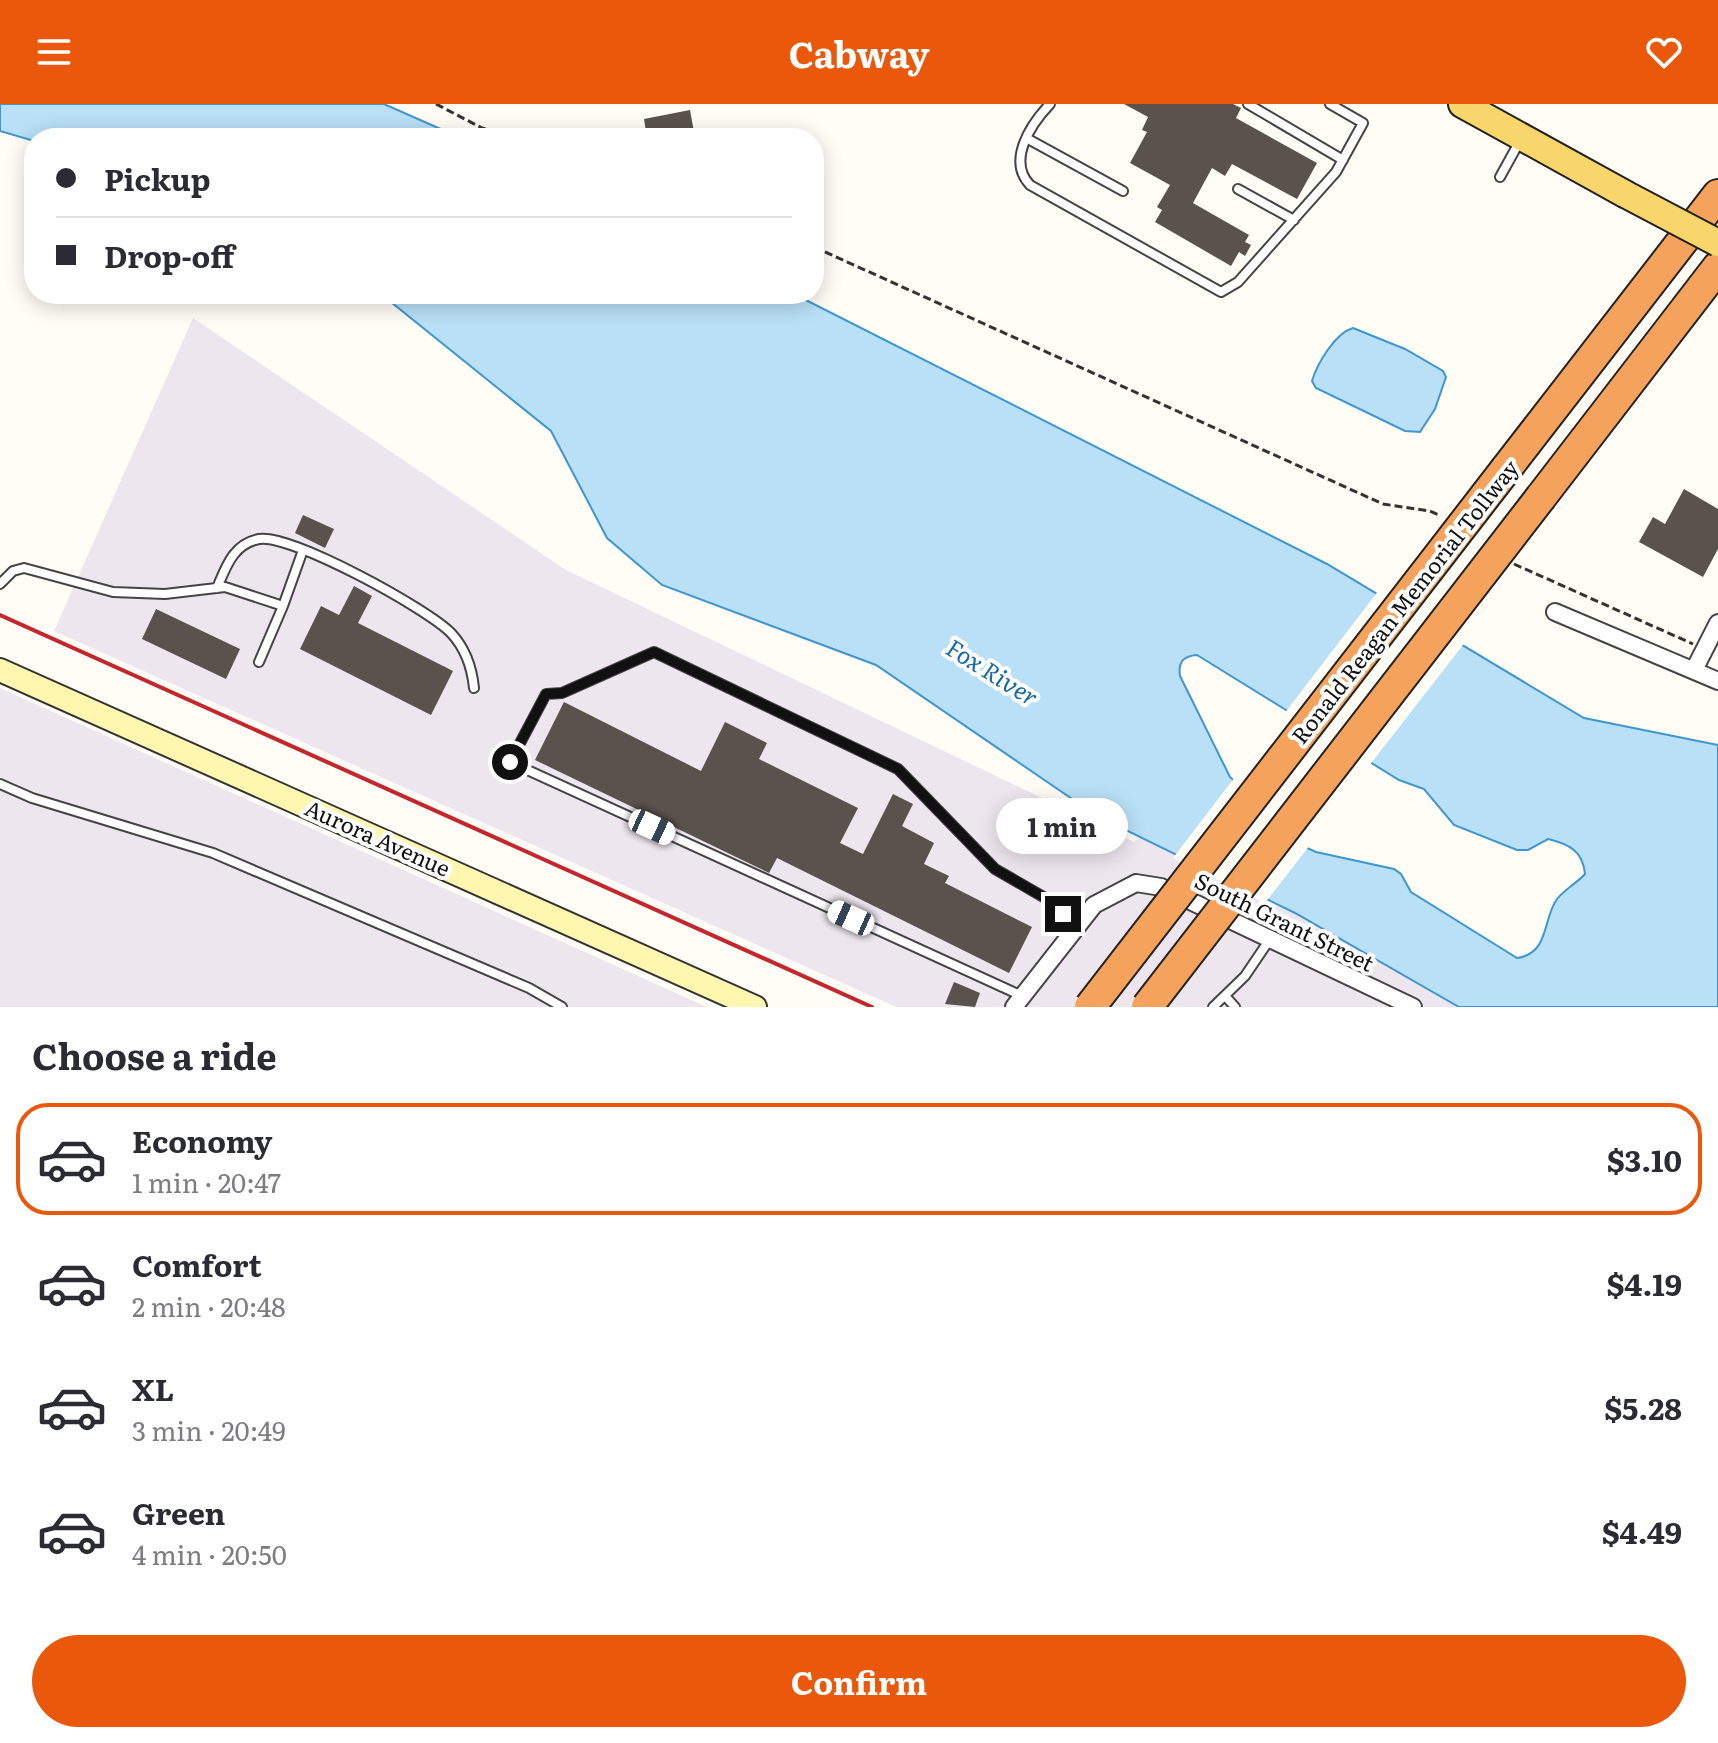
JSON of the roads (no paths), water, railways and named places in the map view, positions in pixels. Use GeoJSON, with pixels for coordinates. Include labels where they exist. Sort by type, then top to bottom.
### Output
{"type":"FeatureCollection","features":[{"type":"Feature","properties":{"kind":"highway","name":"Ronald Reagan Memorial Tollway"},"geometry":{"type":"LineString","coordinates":[[1090,1007],[1718,195]]}},
{"type":"Feature","properties":{"kind":"highway","name":"Ronald Reagan Memorial Tollway"},"geometry":{"type":"LineString","coordinates":[[1147,1007],[1718,267]]}},
{"type":"Feature","properties":{"kind":"main road"},"geometry":{"type":"LineString","coordinates":[[1462,104],[1718,243]]}},
{"type":"Feature","properties":{"kind":"main road","name":"Aurora Avenue"},"geometry":{"type":"LineString","coordinates":[[0,670],[755,1007]]}},
{"type":"Feature","properties":{"kind":"street"},"geometry":{"type":"LineString","coordinates":[[1555,612],[1718,681]]}},
{"type":"Feature","properties":{"kind":"street"},"geometry":{"type":"LineString","coordinates":[[1694,670],[1718,623]]}},
{"type":"Feature","properties":{"kind":"street","name":"South Grant Street"},"geometry":{"type":"LineString","coordinates":[[1077,927],[1094,905],[1136,883],[1161,887],[1413,1007]]}},
{"type":"Feature","properties":{"kind":"street"},"geometry":{"type":"LineString","coordinates":[[1018,1002],[1077,927]]}},
{"type":"Feature","properties":{"kind":"lane"},"geometry":{"type":"LineString","coordinates":[[1050,104],[1018,156],[1017,167],[1030,185],[1221,292],[1238,282],[1343,160],[1363,123],[1330,104]]}},
{"type":"Feature","properties":{"kind":"lane"},"geometry":{"type":"LineString","coordinates":[[1248,104],[1343,160]]}},
{"type":"Feature","properties":{"kind":"lane"},"geometry":{"type":"LineString","coordinates":[[1500,177],[1522,138]]}},
{"type":"Feature","properties":{"kind":"lane"},"geometry":{"type":"LineString","coordinates":[[1028,139],[1123,191]]}},
{"type":"Feature","properties":{"kind":"lane"},"geometry":{"type":"LineString","coordinates":[[1238,189],[1294,220]]}},
{"type":"Feature","properties":{"kind":"lane"},"geometry":{"type":"LineString","coordinates":[[217,588],[236,549],[259,539],[280,540],[369,581],[450,632],[472,665],[474,688]]}},
{"type":"Feature","properties":{"kind":"lane"},"geometry":{"type":"LineString","coordinates":[[259,662],[303,550]]}},
{"type":"Feature","properties":{"kind":"lane"},"geometry":{"type":"LineString","coordinates":[[0,584],[13,571],[24,568],[113,592],[165,594],[235,588],[283,606]]}},
{"type":"Feature","properties":{"kind":"lane"},"geometry":{"type":"LineString","coordinates":[[1018,1002],[510,762],[546,694],[562,693],[654,652],[898,769],[995,869],[1047,899],[1077,927]]}},
{"type":"Feature","properties":{"kind":"lane"},"geometry":{"type":"LineString","coordinates":[[0,784],[32,798],[213,853],[529,988],[562,1007]]}},
{"type":"Feature","properties":{"kind":"lane"},"geometry":{"type":"LineString","coordinates":[[1213,1007],[1226,997],[1270,939]]}},
{"type":"Feature","properties":{"kind":"lane"},"geometry":{"type":"LineString","coordinates":[[1226,997],[1235,1007]]}},
{"type":"Feature","properties":{"kind":"water"},"geometry":{"type":"Polygon","coordinates":[[[0,104],[384,104],[438,128],[24,128],[24,138],[0,131],[0,104]]]}},
{"type":"Feature","properties":{"kind":"water","name":"Fox River"},"geometry":{"type":"Polygon","coordinates":[[[393,304],[814,304],[1327,564],[1584,718],[1718,745],[1718,1007],[1459,1007],[1295,913],[1097,816],[876,665],[662,585],[607,538],[551,431],[393,304]],[[1197,655],[1185,658],[1181,663],[1180,676],[1230,777],[1298,844],[1316,852],[1394,869],[1401,874],[1411,892],[1517,958],[1528,955],[1540,943],[1557,899],[1585,874],[1578,854],[1562,843],[1548,839],[1528,850],[1517,850],[1454,825],[1424,789],[1399,780],[1197,655]]]}},
{"type":"Feature","properties":{"kind":"water"},"geometry":{"type":"Polygon","coordinates":[[[1353,328],[1405,349],[1443,371],[1446,377],[1435,409],[1420,432],[1405,431],[1316,388],[1312,381],[1322,358],[1333,342],[1353,328]]]}},
{"type":"Feature","properties":{"kind":"railway"},"geometry":{"type":"LineString","coordinates":[[0,615],[872,1007]]}}]}
